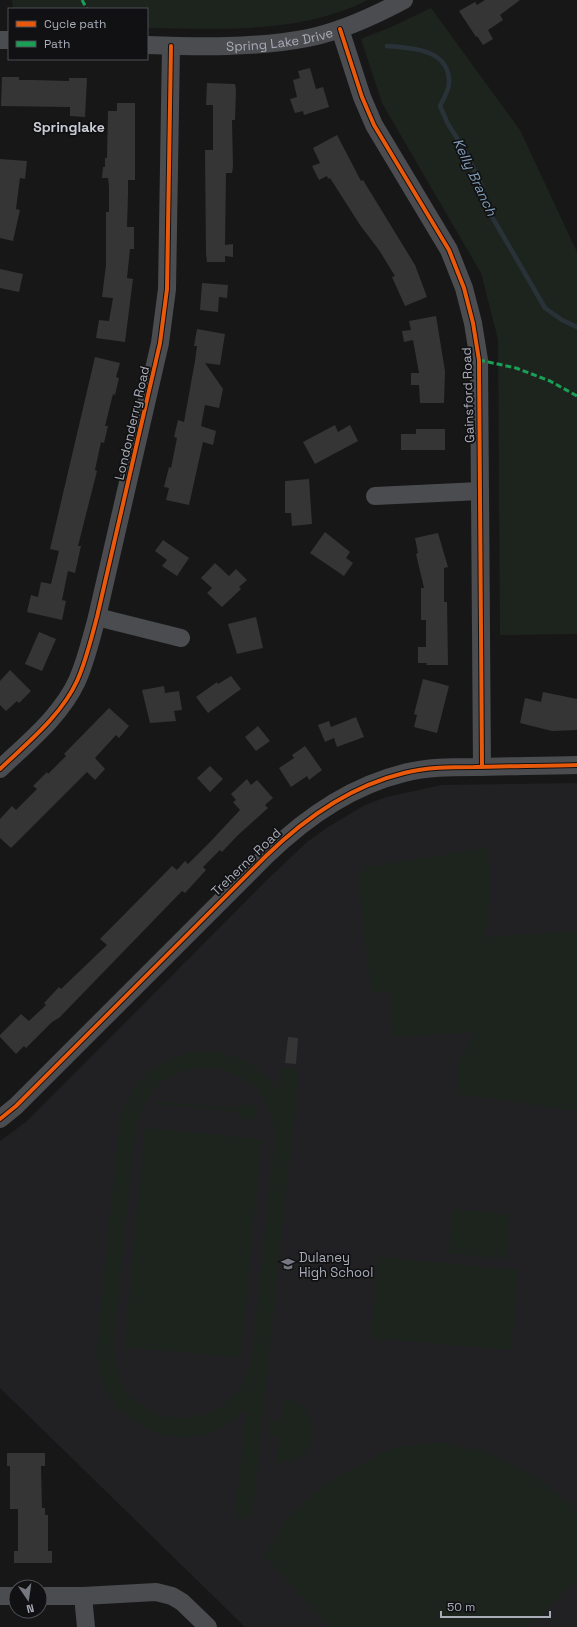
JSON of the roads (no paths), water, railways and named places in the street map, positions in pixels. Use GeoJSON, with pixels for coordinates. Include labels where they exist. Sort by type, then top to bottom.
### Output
{"type":"FeatureCollection","features":[{"type":"Feature","properties":{"kind":"street","name":"Spring Lake Drive"},"geometry":{"type":"LineString","coordinates":[[148,45],[254,45],[308,38],[340,29],[382,12],[404,0]]}},
{"type":"Feature","properties":{"kind":"street","name":"Gainsford Road"},"geometry":{"type":"LineString","coordinates":[[340,29],[362,96],[374,125],[448,250],[464,288],[473,323],[479,360],[482,767]]}},
{"type":"Feature","properties":{"kind":"street","name":"Londonderry Road"},"geometry":{"type":"LineString","coordinates":[[0,769],[64,703],[76,683],[87,658],[97,617],[146,407],[161,335],[167,289],[171,46]]}},
{"type":"Feature","properties":{"kind":"street"},"geometry":{"type":"LineString","coordinates":[[375,496],[480,491]]}},
{"type":"Feature","properties":{"kind":"street"},"geometry":{"type":"LineString","coordinates":[[97,617],[181,638]]}},
{"type":"Feature","properties":{"kind":"street","name":"Treherne Road"},"geometry":{"type":"LineString","coordinates":[[0,1119],[16,1106],[266,856],[291,832],[321,810],[362,788],[383,779],[406,772],[444,768],[577,765]]}},
{"type":"Feature","properties":{"kind":"street"},"geometry":{"type":"LineString","coordinates":[[48,1596],[83,1596],[156,1592],[172,1596],[182,1602],[208,1627]]}},
{"type":"Feature","properties":{"kind":"street"},"geometry":{"type":"LineString","coordinates":[[83,1596],[86,1627]]}},
{"type":"Feature","properties":{"kind":"waterway","name":"Kelly Branch"},"geometry":{"type":"LineString","coordinates":[[387,46],[428,52],[443,63],[448,72],[449,86],[440,106],[448,124],[464,149],[481,184],[487,208],[545,308],[562,320],[577,327]]}},
{"type":"Feature","properties":{"kind":"place","name":"Dulaney High School"},"geometry":{"type":"Point","coordinates":[288,1264]}},
{"type":"Feature","properties":{"kind":"district","name":"Springlake"},"geometry":{"type":"Point","coordinates":[69,127]}}]}
